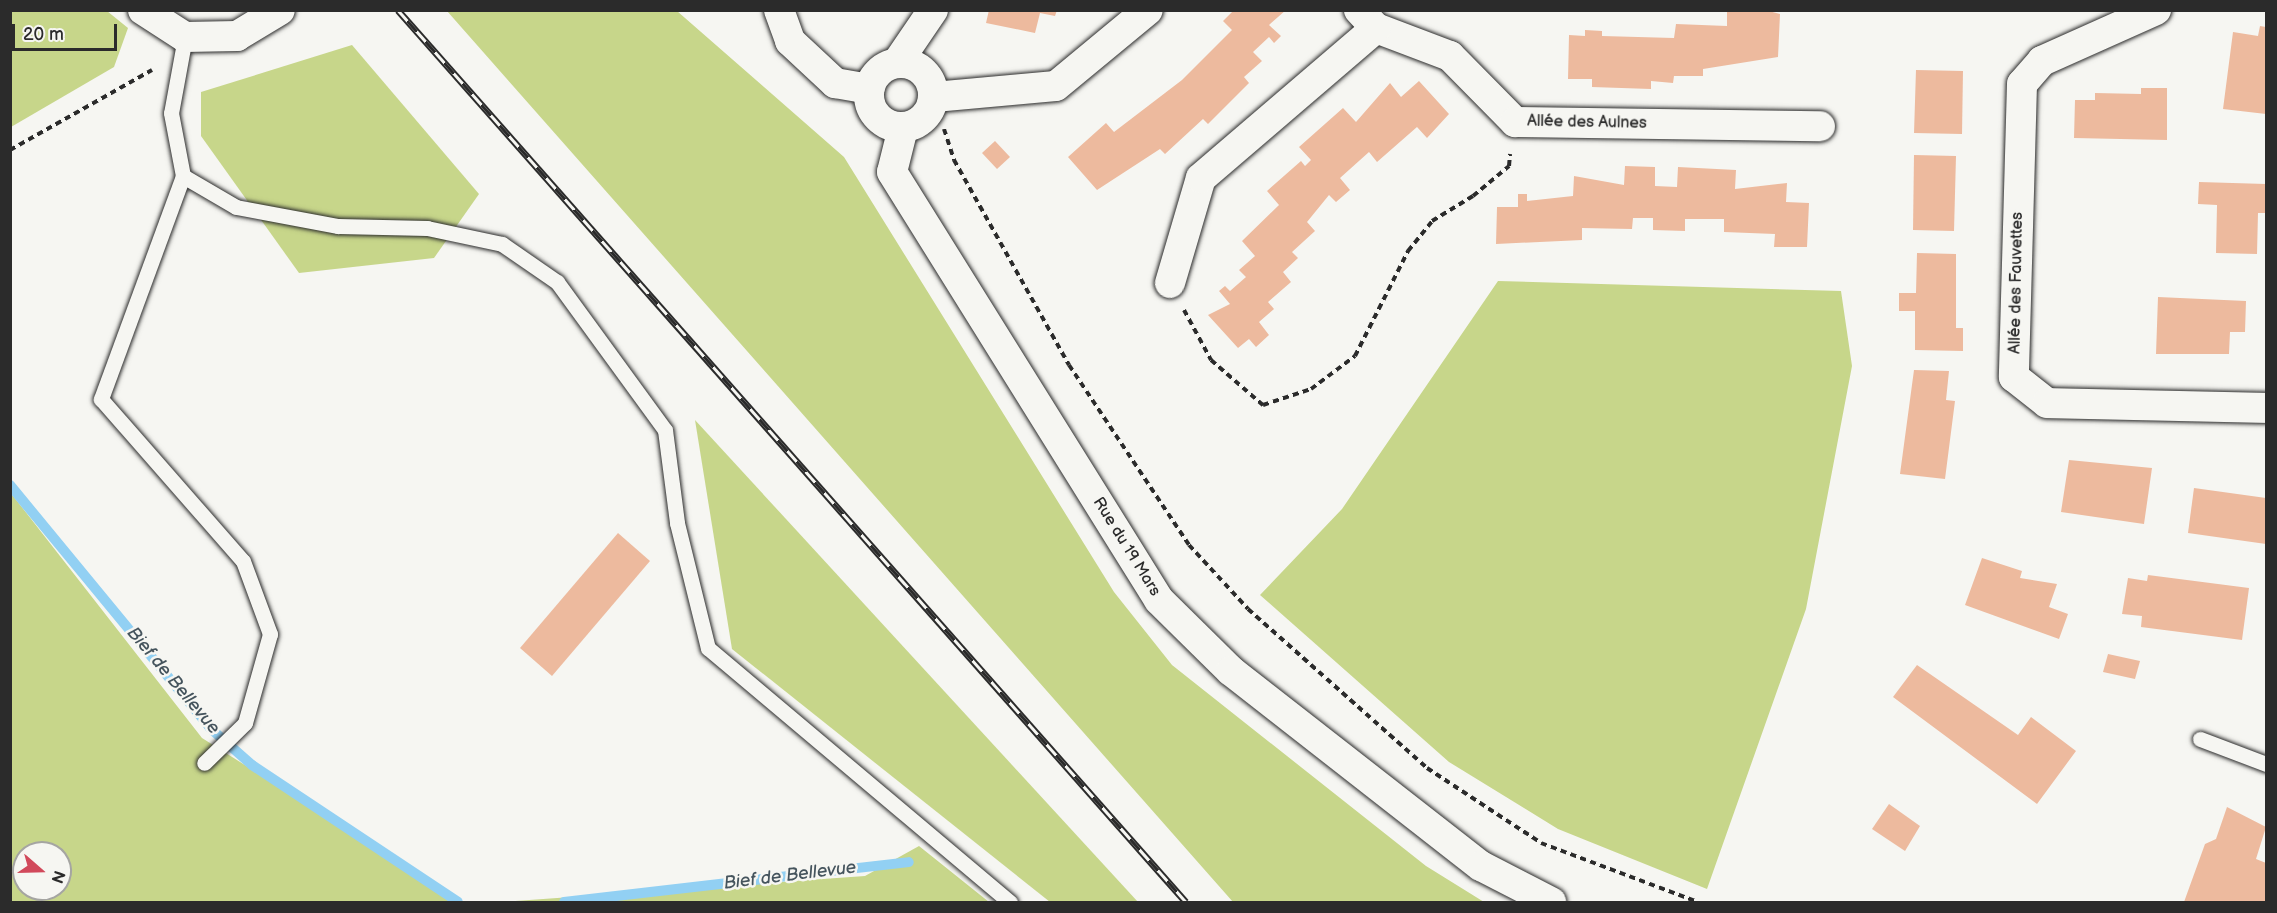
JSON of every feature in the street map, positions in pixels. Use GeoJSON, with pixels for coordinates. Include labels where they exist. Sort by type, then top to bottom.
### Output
{"type":"FeatureCollection","features":[{"type":"Feature","properties":{"kind":"street"},"geometry":{"type":"LineString","coordinates":[[143,10],[183,45],[237,36],[280,10]]}},
{"type":"Feature","properties":{"kind":"street"},"geometry":{"type":"LineString","coordinates":[[779,10],[790,41],[835,83],[869,89]]}},
{"type":"Feature","properties":{"kind":"street"},"geometry":{"type":"LineString","coordinates":[[933,10],[897,63],[877,73],[869,89],[873,111],[882,121],[903,128],[923,119],[934,97]]}},
{"type":"Feature","properties":{"kind":"street"},"geometry":{"type":"LineString","coordinates":[[934,97],[1056,86],[1148,10]]}},
{"type":"Feature","properties":{"kind":"street","name":"Allée des Fauvettes"},"geometry":{"type":"LineString","coordinates":[[2156,10],[2042,61],[2022,84],[2014,377],[2047,403],[2266,408]]}},
{"type":"Feature","properties":{"kind":"street"},"geometry":{"type":"LineString","coordinates":[[1170,282],[1200,178],[1367,19]]}},
{"type":"Feature","properties":{"kind":"street","name":"Allée des Aulnes"},"geometry":{"type":"LineString","coordinates":[[1367,19],[1450,56],[1515,122],[1820,126]]}},
{"type":"Feature","properties":{"kind":"street"},"geometry":{"type":"LineString","coordinates":[[897,63],[920,68],[934,97]]}},
{"type":"Feature","properties":{"kind":"street","name":"Rue du 19 Mars"},"geometry":{"type":"LineString","coordinates":[[903,128],[892,172],[1159,600],[1231,671],[1481,866],[1551,903]]}},
{"type":"Feature","properties":{"kind":"lane"},"geometry":{"type":"LineString","coordinates":[[183,45],[171,113],[183,176],[101,399],[243,561],[270,634],[245,723],[204,763]]}},
{"type":"Feature","properties":{"kind":"lane"},"geometry":{"type":"LineString","coordinates":[[183,176],[236,207],[338,226],[427,228],[502,244],[557,282],[665,430],[677,523],[708,648],[1010,903]]}},
{"type":"Feature","properties":{"kind":"lane"},"geometry":{"type":"LineString","coordinates":[[2200,739],[2266,764]]}},
{"type":"Feature","properties":{"kind":"path"},"geometry":{"type":"LineString","coordinates":[[10,150],[183,45]]}},
{"type":"Feature","properties":{"kind":"path"},"geometry":{"type":"LineString","coordinates":[[934,97],[954,160],[1069,365],[1189,545],[1248,609],[1426,768],[1541,843],[1698,903]]}},
{"type":"Feature","properties":{"kind":"path"},"geometry":{"type":"LineString","coordinates":[[1170,282],[1211,360],[1263,405],[1311,389],[1355,356],[1408,251],[1432,220],[1509,166],[1515,122]]}},
{"type":"Feature","properties":{"kind":"green space"},"geometry":{"type":"Polygon","coordinates":[[[11,10],[107,11],[128,28],[114,67],[11,127],[11,10]]]}},
{"type":"Feature","properties":{"kind":"green space"},"geometry":{"type":"Polygon","coordinates":[[[447,11],[677,11],[844,157],[1114,592],[1172,665],[1426,866],[1484,902],[1233,902],[447,11]]]}},
{"type":"Feature","properties":{"kind":"green space"},"geometry":{"type":"Polygon","coordinates":[[[352,45],[479,194],[434,258],[299,273],[201,136],[201,92],[352,45]]]}},
{"type":"Feature","properties":{"kind":"green space"},"geometry":{"type":"Polygon","coordinates":[[[1498,281],[1841,291],[1852,366],[1806,609],[1707,889],[1558,829],[1449,762],[1260,595],[1342,509],[1498,281]]]}},
{"type":"Feature","properties":{"kind":"green space"},"geometry":{"type":"Polygon","coordinates":[[[695,420],[1138,902],[1050,902],[732,649],[695,420]]]}},
{"type":"Feature","properties":{"kind":"green space"},"geometry":{"type":"Polygon","coordinates":[[[10,492],[202,738],[462,902],[11,902],[10,492]]]}},
{"type":"Feature","properties":{"kind":"green space"},"geometry":{"type":"Polygon","coordinates":[[[919,846],[989,902],[500,902],[865,876],[919,846]]]}},
{"type":"Feature","properties":{"kind":"building"},"geometry":{"type":"Polygon","coordinates":[[[989,10],[1057,10],[1055,16],[1040,13],[1035,33],[986,23],[989,10]]]}},
{"type":"Feature","properties":{"kind":"building"},"geometry":{"type":"Polygon","coordinates":[[[1234,10],[1286,10],[1269,25],[1281,36],[1274,43],[1269,37],[1253,52],[1262,61],[1244,77],[1249,83],[1208,124],[1203,119],[1165,154],[1160,149],[1097,190],[1068,157],[1106,123],[1114,132],[1182,80],[1232,30],[1223,21],[1234,10]]]}},
{"type":"Feature","properties":{"kind":"building"},"geometry":{"type":"Polygon","coordinates":[[[1765,10],[1780,14],[1778,57],[1703,69],[1703,76],[1674,76],[1673,83],[1651,81],[1651,89],[1592,87],[1592,79],[1568,79],[1569,35],[1585,36],[1585,30],[1602,31],[1602,36],[1674,38],[1676,24],[1727,26],[1727,12],[1765,10]]]}},
{"type":"Feature","properties":{"kind":"building"},"geometry":{"type":"Polygon","coordinates":[[[2260,26],[2266,27],[2266,114],[2223,109],[2233,32],[2258,36],[2260,26]]]}},
{"type":"Feature","properties":{"kind":"building"},"geometry":{"type":"Polygon","coordinates":[[[1916,70],[1963,71],[1962,134],[1914,133],[1916,70]]]}},
{"type":"Feature","properties":{"kind":"building"},"geometry":{"type":"Polygon","coordinates":[[[1419,81],[1449,114],[1427,138],[1417,127],[1377,162],[1369,152],[1340,178],[1350,190],[1336,202],[1329,195],[1307,222],[1315,231],[1292,252],[1298,258],[1283,272],[1291,282],[1268,302],[1274,309],[1259,322],[1269,335],[1256,347],[1249,339],[1238,348],[1208,315],[1230,304],[1219,291],[1225,286],[1230,291],[1246,277],[1239,270],[1255,256],[1242,241],[1279,205],[1267,191],[1301,161],[1305,166],[1311,160],[1299,147],[1343,108],[1356,122],[1390,83],[1401,97],[1419,81]]]}},
{"type":"Feature","properties":{"kind":"building"},"geometry":{"type":"Polygon","coordinates":[[[2141,88],[2167,88],[2167,140],[2074,138],[2075,100],[2095,100],[2095,93],[2141,94],[2141,88]]]}},
{"type":"Feature","properties":{"kind":"building"},"geometry":{"type":"Polygon","coordinates":[[[995,141],[1010,157],[997,169],[982,153],[995,141]]]}},
{"type":"Feature","properties":{"kind":"building"},"geometry":{"type":"Polygon","coordinates":[[[1914,155],[1956,156],[1954,231],[1913,230],[1914,155]]]}},
{"type":"Feature","properties":{"kind":"building"},"geometry":{"type":"Polygon","coordinates":[[[1625,166],[1655,167],[1655,186],[1677,187],[1678,167],[1736,170],[1735,189],[1787,183],[1786,202],[1809,203],[1807,247],[1774,247],[1775,234],[1724,232],[1724,219],[1685,219],[1685,231],[1653,230],[1653,218],[1633,218],[1632,229],[1582,228],[1582,240],[1496,244],[1497,207],[1518,207],[1518,194],[1527,194],[1527,201],[1573,196],[1574,176],[1624,185],[1625,166]]]}},
{"type":"Feature","properties":{"kind":"building"},"geometry":{"type":"Polygon","coordinates":[[[2199,182],[2266,184],[2265,213],[2258,213],[2257,254],[2216,253],[2217,205],[2198,204],[2199,182]]]}},
{"type":"Feature","properties":{"kind":"building"},"geometry":{"type":"Polygon","coordinates":[[[1917,253],[1956,254],[1956,328],[1963,328],[1963,351],[1915,350],[1915,311],[1899,311],[1899,293],[1916,293],[1917,253]]]}},
{"type":"Feature","properties":{"kind":"building"},"geometry":{"type":"Polygon","coordinates":[[[2158,297],[2246,301],[2245,332],[2230,332],[2229,354],[2156,354],[2158,297]]]}},
{"type":"Feature","properties":{"kind":"building"},"geometry":{"type":"Polygon","coordinates":[[[1914,370],[1949,371],[1946,400],[1955,401],[1945,479],[1900,474],[1914,370]]]}},
{"type":"Feature","properties":{"kind":"building"},"geometry":{"type":"Polygon","coordinates":[[[2069,460],[2152,468],[2144,524],[2061,512],[2069,460]]]}},
{"type":"Feature","properties":{"kind":"building"},"geometry":{"type":"Polygon","coordinates":[[[2194,488],[2266,498],[2266,544],[2188,533],[2194,488]]]}},
{"type":"Feature","properties":{"kind":"building"},"geometry":{"type":"Polygon","coordinates":[[[618,533],[650,561],[552,676],[520,648],[618,533]]]}},
{"type":"Feature","properties":{"kind":"building"},"geometry":{"type":"Polygon","coordinates":[[[1982,558],[2022,571],[2020,578],[2057,584],[2049,607],[2068,614],[2059,639],[1965,605],[1982,558]]]}},
{"type":"Feature","properties":{"kind":"building"},"geometry":{"type":"Polygon","coordinates":[[[2148,575],[2249,588],[2242,640],[2141,627],[2142,616],[2122,614],[2128,578],[2147,581],[2148,575]]]}},
{"type":"Feature","properties":{"kind":"building"},"geometry":{"type":"Polygon","coordinates":[[[2108,654],[2140,661],[2135,679],[2103,672],[2108,654]]]}},
{"type":"Feature","properties":{"kind":"building"},"geometry":{"type":"Polygon","coordinates":[[[1917,665],[2018,735],[2031,717],[2076,751],[2037,804],[1893,697],[1917,665]]]}},
{"type":"Feature","properties":{"kind":"building"},"geometry":{"type":"Polygon","coordinates":[[[1889,804],[1920,826],[1905,851],[1872,829],[1889,804]]]}},
{"type":"Feature","properties":{"kind":"building"},"geometry":{"type":"Polygon","coordinates":[[[2227,807],[2266,827],[2256,859],[2266,863],[2266,902],[2184,902],[2205,844],[2216,839],[2227,807]]]}},
{"type":"Feature","properties":{"kind":"waterway","name":"Bief de Bellevue"},"geometry":{"type":"LineString","coordinates":[[10,485],[210,728],[252,765],[458,902]]}},
{"type":"Feature","properties":{"kind":"waterway","name":"Bief de Bellevue"},"geometry":{"type":"LineString","coordinates":[[564,902],[909,862]]}},
{"type":"Feature","properties":{"kind":"railway"},"geometry":{"type":"LineString","coordinates":[[398,10],[1186,902]]}}]}
